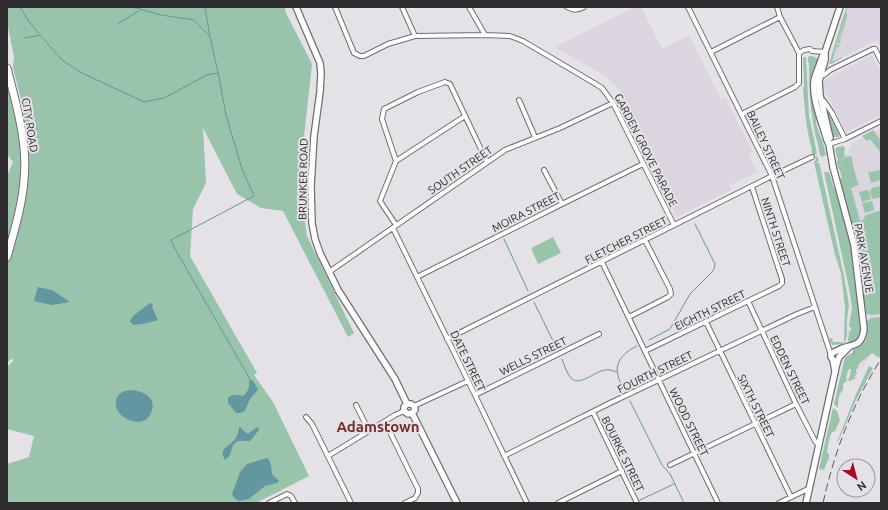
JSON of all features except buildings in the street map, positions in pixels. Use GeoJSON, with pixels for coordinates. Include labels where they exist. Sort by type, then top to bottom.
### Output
{"type":"FeatureCollection","features":[{"type":"Feature","properties":{"kind":"highway","name":"CITY ROAD"},"geometry":{"type":"LineString","coordinates":[[7,68],[18,110],[25,156],[25,178],[20,211],[7,257]]}},
{"type":"Feature","properties":{"kind":"main road","name":"BRUNKER ROAD"},"geometry":{"type":"LineString","coordinates":[[296,7],[320,63],[321,72],[314,136],[312,186],[312,223],[315,239],[320,254],[338,290],[396,379],[407,404]]}},
{"type":"Feature","properties":{"kind":"main road","name":"PARK AVENUE"},"geometry":{"type":"LineString","coordinates":[[836,356],[844,348],[858,342],[863,337],[864,329],[854,245],[833,166],[829,144],[816,102],[814,85],[825,60],[825,52],[840,7]]}},
{"type":"Feature","properties":{"kind":"main road","name":"PARK AVENUE"},"geometry":{"type":"LineString","coordinates":[[819,74],[819,89],[830,138],[829,144]]}},
{"type":"Feature","properties":{"kind":"main road"},"geometry":{"type":"LineString","coordinates":[[806,503],[836,371],[836,356]]}},
{"type":"Feature","properties":{"kind":"main road"},"geometry":{"type":"LineString","coordinates":[[412,413],[408,414],[404,411],[404,407],[407,404],[414,406],[412,413],[457,503]]}},
{"type":"Feature","properties":{"kind":"street","name":"GARDEN GROVE PARADE"},"geometry":{"type":"LineString","coordinates":[[335,7],[356,55],[364,56],[388,44],[415,36],[510,36],[523,41],[594,82],[602,88],[613,103],[674,225]]}},
{"type":"Feature","properties":{"kind":"street"},"geometry":{"type":"LineString","coordinates":[[402,7],[415,36]]}},
{"type":"Feature","properties":{"kind":"street"},"geometry":{"type":"LineString","coordinates":[[469,7],[485,35]]}},
{"type":"Feature","properties":{"kind":"street"},"geometry":{"type":"LineString","coordinates":[[567,7],[578,10],[584,7]]}},
{"type":"Feature","properties":{"kind":"street","name":"BAILEY STREET"},"geometry":{"type":"LineString","coordinates":[[688,7],[772,176],[827,342],[836,356]]}},
{"type":"Feature","properties":{"kind":"street"},"geometry":{"type":"LineString","coordinates":[[742,114],[798,85],[800,52],[780,17],[778,7]]}},
{"type":"Feature","properties":{"kind":"street"},"geometry":{"type":"LineString","coordinates":[[711,52],[780,17]]}},
{"type":"Feature","properties":{"kind":"street"},"geometry":{"type":"LineString","coordinates":[[800,52],[810,49],[812,51],[825,52]]}},
{"type":"Feature","properties":{"kind":"street"},"geometry":{"type":"LineString","coordinates":[[819,74],[872,49],[874,49],[881,61]]}},
{"type":"Feature","properties":{"kind":"street"},"geometry":{"type":"LineString","coordinates":[[465,116],[396,161],[382,120],[384,109],[418,92],[445,82],[450,84],[487,162]]}},
{"type":"Feature","properties":{"kind":"street"},"geometry":{"type":"LineString","coordinates":[[519,100],[535,138]]}},
{"type":"Feature","properties":{"kind":"street"},"geometry":{"type":"LineString","coordinates":[[821,101],[824,101],[830,110],[844,139]]}},
{"type":"Feature","properties":{"kind":"street","name":"SOUTH STREET"},"geometry":{"type":"LineString","coordinates":[[329,272],[505,150],[560,128],[613,103]]}},
{"type":"Feature","properties":{"kind":"street"},"geometry":{"type":"LineString","coordinates":[[829,144],[844,139],[881,121]]}},
{"type":"Feature","properties":{"kind":"street","name":"FLETCHER STREET"},"geometry":{"type":"LineString","coordinates":[[447,339],[812,157]]}},
{"type":"Feature","properties":{"kind":"street","name":"DATE STREET"},"geometry":{"type":"LineString","coordinates":[[396,161],[380,201],[394,226],[417,277],[527,503]]}},
{"type":"Feature","properties":{"kind":"street","name":"MOIRA STREET"},"geometry":{"type":"LineString","coordinates":[[417,277],[643,164]]}},
{"type":"Feature","properties":{"kind":"street"},"geometry":{"type":"LineString","coordinates":[[544,170],[562,204]]}},
{"type":"Feature","properties":{"kind":"street","name":"NINTH STREET"},"geometry":{"type":"LineString","coordinates":[[752,187],[782,283]]}},
{"type":"Feature","properties":{"kind":"street"},"geometry":{"type":"LineString","coordinates":[[629,317],[668,297],[670,294],[670,289],[645,240]]}},
{"type":"Feature","properties":{"kind":"street","name":"WOOD STREET"},"geometry":{"type":"LineString","coordinates":[[602,262],[718,503]]}},
{"type":"Feature","properties":{"kind":"street","name":"EIGHTH STREET"},"geometry":{"type":"LineString","coordinates":[[645,351],[779,286],[782,283]]}},
{"type":"Feature","properties":{"kind":"street","name":"EDDEN STREET"},"geometry":{"type":"LineString","coordinates":[[748,301],[796,404],[819,446]]}},
{"type":"Feature","properties":{"kind":"street","name":"FOURTH STREET"},"geometry":{"type":"LineString","coordinates":[[504,456],[796,314],[815,307]]}},
{"type":"Feature","properties":{"kind":"street","name":"SIXTH STREET"},"geometry":{"type":"LineString","coordinates":[[706,322],[791,497]]}},
{"type":"Feature","properties":{"kind":"street","name":"WELLS STREET"},"geometry":{"type":"LineString","coordinates":[[475,395],[600,334]]}},
{"type":"Feature","properties":{"kind":"street"},"geometry":{"type":"LineString","coordinates":[[414,406],[468,381]]}},
{"type":"Feature","properties":{"kind":"street"},"geometry":{"type":"LineString","coordinates":[[670,465],[796,404]]}},
{"type":"Feature","properties":{"kind":"street"},"geometry":{"type":"LineString","coordinates":[[356,405],[369,431]]}},
{"type":"Feature","properties":{"kind":"street"},"geometry":{"type":"LineString","coordinates":[[328,456],[404,411]]}},
{"type":"Feature","properties":{"kind":"street","name":"BOURKE STREET"},"geometry":{"type":"LineString","coordinates":[[593,412],[637,502]]}},
{"type":"Feature","properties":{"kind":"street"},"geometry":{"type":"LineString","coordinates":[[306,417],[312,424],[351,503]]}},
{"type":"Feature","properties":{"kind":"street"},"geometry":{"type":"LineString","coordinates":[[385,422],[418,489],[418,493],[415,498],[405,503]]}},
{"type":"Feature","properties":{"kind":"street"},"geometry":{"type":"LineString","coordinates":[[558,503],[622,471]]}},
{"type":"Feature","properties":{"kind":"street"},"geometry":{"type":"LineString","coordinates":[[778,503],[810,488]]}},
{"type":"Feature","properties":{"kind":"street"},"geometry":{"type":"LineString","coordinates":[[269,503],[286,495],[291,496],[295,503]]}},
{"type":"Feature","properties":{"kind":"shaded area"},"geometry":{"type":"Polygon","coordinates":[[[635,7],[641,7],[662,49],[689,35],[721,99],[725,97],[753,152],[748,154],[757,172],[730,185],[731,190],[677,217],[647,155],[651,153],[617,88],[602,74],[555,47],[635,7]]]}},
{"type":"Feature","properties":{"kind":"shaded area"},"geometry":{"type":"Polygon","coordinates":[[[849,7],[881,7],[881,48],[877,40],[833,62],[832,61],[849,7]]]}},
{"type":"Feature","properties":{"kind":"shaded area"},"geometry":{"type":"Polygon","coordinates":[[[872,55],[881,73],[881,115],[846,132],[823,87],[824,80],[872,55]]]}},
{"type":"Feature","properties":{"kind":"shaded area"},"geometry":{"type":"Polygon","coordinates":[[[881,128],[881,338],[860,372],[872,332],[859,237],[840,168],[852,143],[881,128]]]}},
{"type":"Feature","properties":{"kind":"shaded area"},"geometry":{"type":"Polygon","coordinates":[[[771,150],[779,166],[774,169],[766,152],[771,150]]]}},
{"type":"Feature","properties":{"kind":"green space"},"geometry":{"type":"Polygon","coordinates":[[[7,7],[285,7],[286,13],[312,64],[299,183],[307,236],[354,333],[348,337],[283,211],[261,208],[237,194],[203,128],[206,183],[193,209],[190,256],[257,373],[254,375],[273,402],[309,476],[256,503],[7,503],[7,464],[29,457],[34,436],[7,429],[7,367],[13,361],[13,358],[7,363],[7,176],[13,162],[7,154],[7,86],[12,102],[24,111],[13,68],[14,57],[7,22],[7,7]]]}},
{"type":"Feature","properties":{"kind":"green space"},"geometry":{"type":"Polygon","coordinates":[[[848,7],[832,61],[842,58],[829,64],[843,17],[848,7]]]}},
{"type":"Feature","properties":{"kind":"green space"},"geometry":{"type":"Polygon","coordinates":[[[848,13],[840,38],[841,41],[838,44],[840,46],[837,48],[833,61],[846,14],[848,13]]]}},
{"type":"Feature","properties":{"kind":"green space"},"geometry":{"type":"Polygon","coordinates":[[[809,56],[819,59],[816,66],[816,123],[826,155],[821,157],[811,107],[808,62],[809,56]]]}},
{"type":"Feature","properties":{"kind":"green space"},"geometry":{"type":"Polygon","coordinates":[[[804,57],[806,57],[809,116],[817,154],[813,156],[804,105],[804,57]]]}},
{"type":"Feature","properties":{"kind":"green space"},"geometry":{"type":"Polygon","coordinates":[[[827,113],[830,114],[840,134],[839,137],[831,136],[827,113]]]}},
{"type":"Feature","properties":{"kind":"green space"},"geometry":{"type":"Polygon","coordinates":[[[873,130],[881,141],[881,153],[870,139],[867,141],[862,136],[873,130]]]}},
{"type":"Feature","properties":{"kind":"green space"},"geometry":{"type":"Polygon","coordinates":[[[843,146],[845,148],[845,154],[838,170],[838,160],[835,149],[843,146]]]}},
{"type":"Feature","properties":{"kind":"green space"},"geometry":{"type":"Polygon","coordinates":[[[845,155],[847,157],[851,156],[853,160],[852,161],[859,185],[851,188],[860,221],[865,219],[864,216],[881,210],[881,314],[871,315],[867,314],[865,311],[854,238],[840,178],[842,178],[839,168],[845,155]]]}},
{"type":"Feature","properties":{"kind":"green space"},"geometry":{"type":"Polygon","coordinates":[[[817,156],[819,161],[817,163],[819,163],[821,171],[849,305],[847,336],[845,342],[842,344],[832,345],[829,339],[832,338],[833,342],[844,342],[845,307],[841,273],[835,255],[814,162],[816,160],[815,157],[817,156]]]}},
{"type":"Feature","properties":{"kind":"green space"},"geometry":{"type":"Polygon","coordinates":[[[880,170],[881,180],[871,183],[868,171],[871,172],[880,170]]]}},
{"type":"Feature","properties":{"kind":"green space"},"geometry":{"type":"Polygon","coordinates":[[[824,172],[829,172],[834,189],[837,191],[850,240],[860,311],[860,335],[855,341],[845,346],[847,342],[849,342],[849,331],[851,331],[851,327],[849,327],[852,309],[850,293],[824,172]]]}},
{"type":"Feature","properties":{"kind":"green space"},"geometry":{"type":"Polygon","coordinates":[[[880,186],[881,197],[872,199],[870,191],[872,188],[880,186]]]}},
{"type":"Feature","properties":{"kind":"green space"},"geometry":{"type":"Polygon","coordinates":[[[869,191],[871,199],[862,202],[859,192],[869,191]]]}},
{"type":"Feature","properties":{"kind":"green space"},"geometry":{"type":"Polygon","coordinates":[[[872,201],[874,210],[865,213],[862,203],[872,201]]]}},
{"type":"Feature","properties":{"kind":"green space"},"geometry":{"type":"Polygon","coordinates":[[[553,237],[561,253],[538,264],[531,248],[553,237]]]}},
{"type":"Feature","properties":{"kind":"green space"},"geometry":{"type":"Polygon","coordinates":[[[881,317],[881,355],[879,358],[872,353],[858,366],[859,368],[856,369],[857,374],[855,374],[856,376],[854,377],[856,378],[850,381],[848,380],[851,369],[849,369],[846,377],[847,381],[843,384],[839,397],[838,408],[834,404],[845,357],[854,352],[853,351],[855,348],[862,344],[867,338],[868,320],[871,318],[881,317]]]}},
{"type":"Feature","properties":{"kind":"green space"},"geometry":{"type":"Polygon","coordinates":[[[869,366],[873,368],[855,402],[837,442],[856,394],[869,366]]]}},
{"type":"Feature","properties":{"kind":"green space"},"geometry":{"type":"Polygon","coordinates":[[[833,408],[837,411],[840,420],[835,431],[832,432],[830,436],[827,453],[829,454],[829,459],[824,470],[819,469],[833,408]]]}},
{"type":"Feature","properties":{"kind":"water"},"geometry":{"type":"Polygon","coordinates":[[[38,287],[52,290],[70,302],[52,305],[34,301],[38,287]]]}},
{"type":"Feature","properties":{"kind":"water"},"geometry":{"type":"Polygon","coordinates":[[[150,303],[153,304],[152,307],[158,320],[133,325],[130,321],[133,316],[150,303]]]}},
{"type":"Feature","properties":{"kind":"water"},"geometry":{"type":"Polygon","coordinates":[[[251,380],[258,389],[249,401],[245,411],[236,413],[228,403],[228,398],[233,395],[243,396],[248,391],[249,381],[251,380]]]}},
{"type":"Feature","properties":{"kind":"water"},"geometry":{"type":"Polygon","coordinates":[[[130,390],[149,396],[153,404],[150,415],[146,420],[140,422],[127,419],[118,410],[116,404],[117,397],[122,392],[130,390]]]}},
{"type":"Feature","properties":{"kind":"water"},"geometry":{"type":"Polygon","coordinates":[[[239,427],[248,434],[257,427],[259,430],[250,441],[236,442],[230,455],[225,460],[223,456],[224,450],[235,439],[239,427]]]}},
{"type":"Feature","properties":{"kind":"water"},"geometry":{"type":"Polygon","coordinates":[[[268,458],[271,464],[272,474],[279,481],[277,483],[265,486],[249,499],[239,501],[234,498],[232,494],[240,472],[247,464],[268,458]]]}},
{"type":"Feature","properties":{"kind":"waterway"},"geometry":{"type":"LineString","coordinates":[[20,7],[39,34]]}},
{"type":"Feature","properties":{"kind":"waterway"},"geometry":{"type":"LineString","coordinates":[[132,7],[161,15],[194,20],[209,36]]}},
{"type":"Feature","properties":{"kind":"waterway"},"geometry":{"type":"LineString","coordinates":[[205,7],[226,115],[242,169],[254,196],[171,240],[251,381]]}},
{"type":"Feature","properties":{"kind":"waterway"},"geometry":{"type":"LineString","coordinates":[[118,24],[140,10]]}},
{"type":"Feature","properties":{"kind":"waterway"},"geometry":{"type":"LineString","coordinates":[[25,38],[40,35],[62,60],[80,72],[144,102],[164,98],[207,75],[218,73]]}},
{"type":"Feature","properties":{"kind":"waterway"},"geometry":{"type":"LineString","coordinates":[[649,340],[670,329],[690,294],[714,269],[715,264],[695,224]]}},
{"type":"Feature","properties":{"kind":"waterway"},"geometry":{"type":"LineString","coordinates":[[504,239],[528,291]]}},
{"type":"Feature","properties":{"kind":"waterway"},"geometry":{"type":"LineString","coordinates":[[534,302],[557,349]]}},
{"type":"Feature","properties":{"kind":"waterway"},"geometry":{"type":"LineString","coordinates":[[624,390],[618,377],[617,370],[619,361],[625,354],[637,346]]}},
{"type":"Feature","properties":{"kind":"waterway"},"geometry":{"type":"LineString","coordinates":[[854,349],[854,354]]}},
{"type":"Feature","properties":{"kind":"waterway"},"geometry":{"type":"LineString","coordinates":[[562,359],[569,375],[575,381],[579,381],[605,370],[617,372]]}},
{"type":"Feature","properties":{"kind":"waterway"},"geometry":{"type":"LineString","coordinates":[[630,401],[662,465],[670,474],[684,503]]}},
{"type":"Feature","properties":{"kind":"waterway"},"geometry":{"type":"LineString","coordinates":[[640,500],[674,484]]}},
{"type":"Feature","properties":{"kind":"railway"},"geometry":{"type":"LineString","coordinates":[[823,503],[833,465],[846,428],[861,393],[881,359]]}},
{"type":"Feature","properties":{"kind":"district","name":"Adamstown"},"geometry":{"type":"Point","coordinates":[378,426]}}]}
